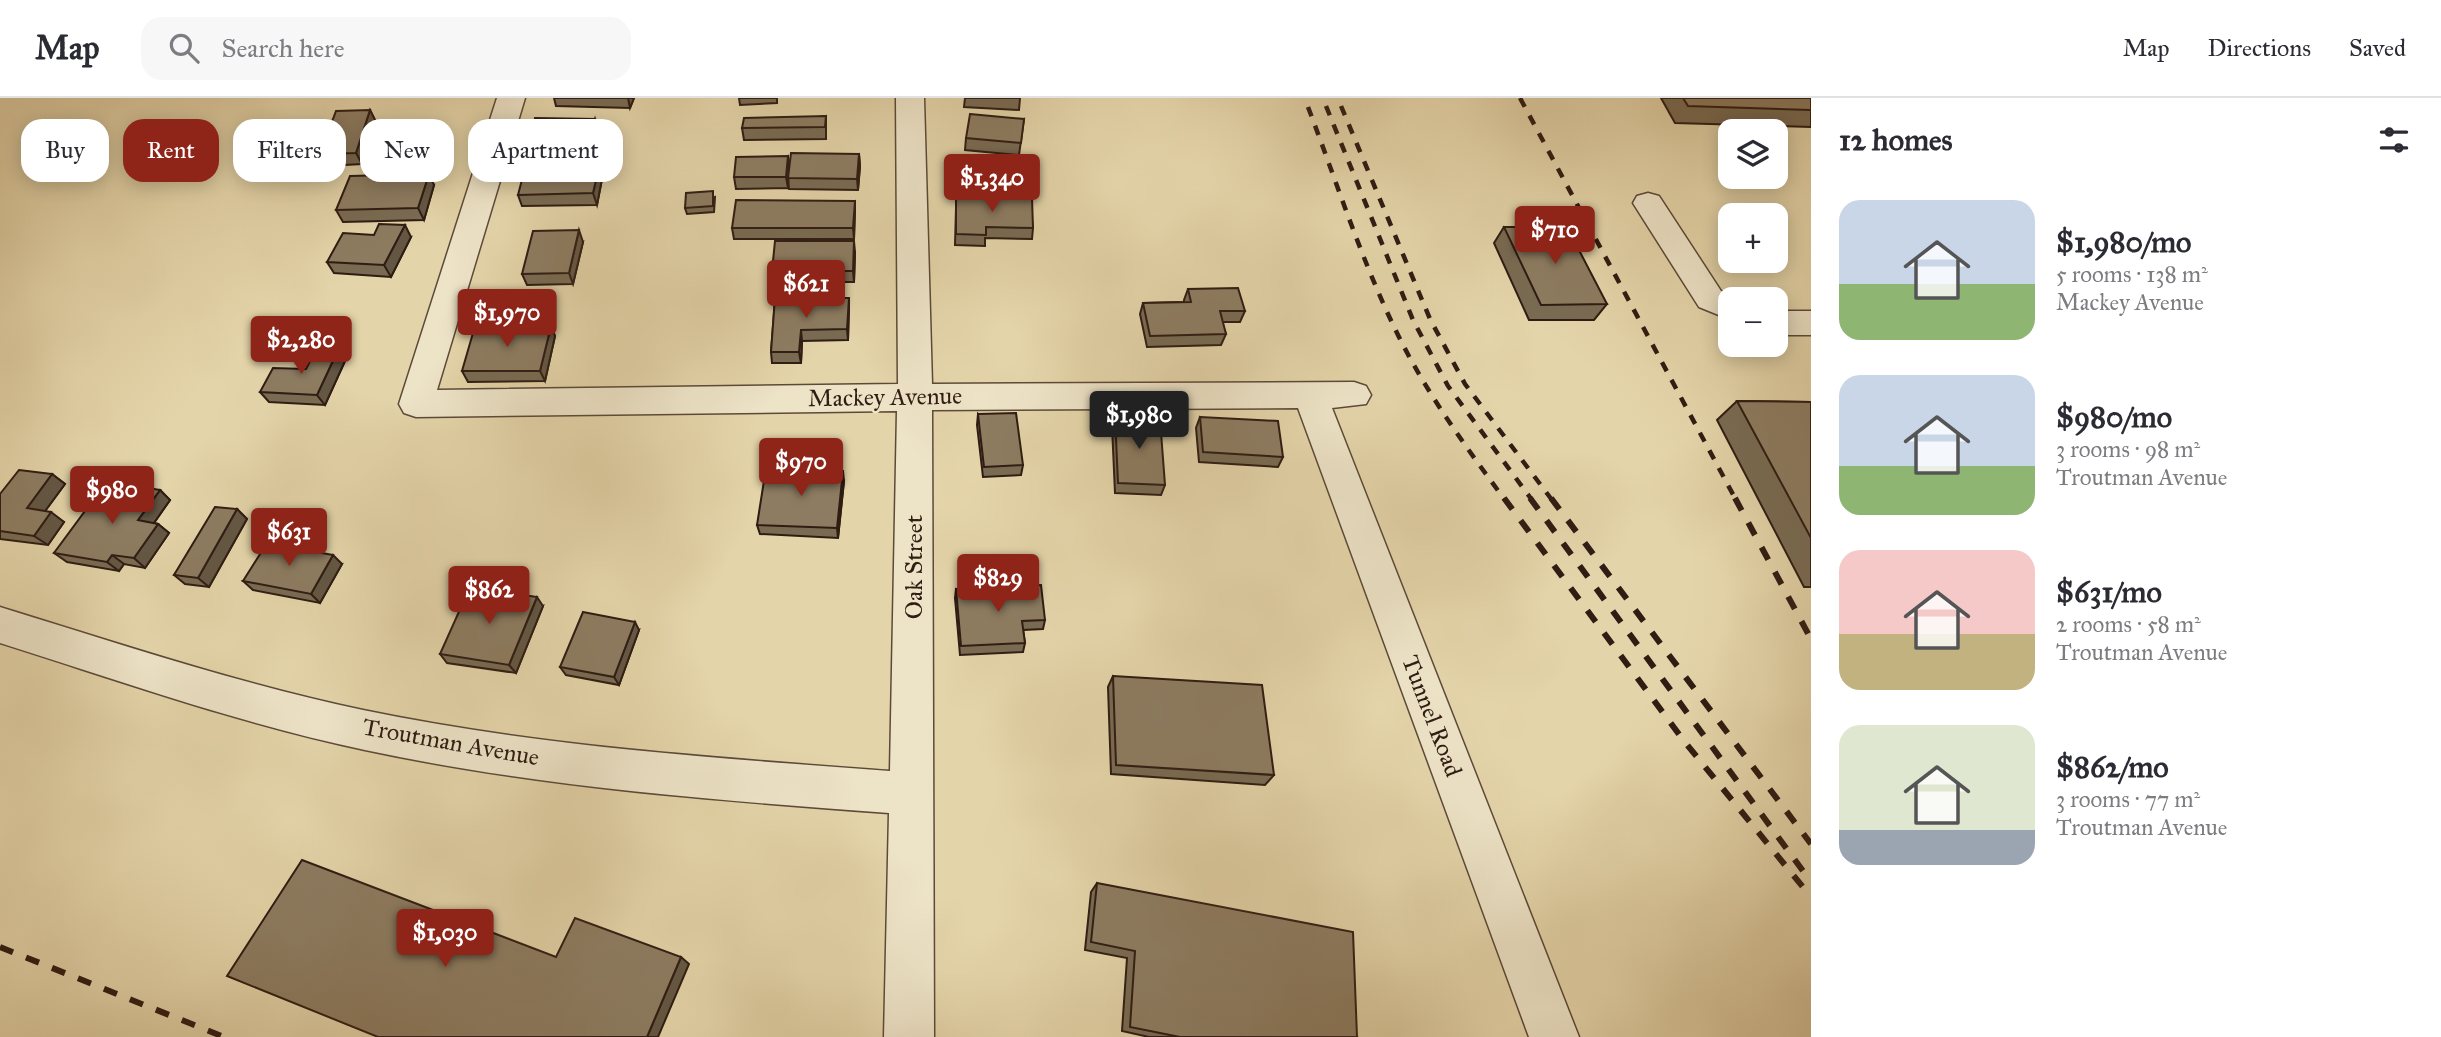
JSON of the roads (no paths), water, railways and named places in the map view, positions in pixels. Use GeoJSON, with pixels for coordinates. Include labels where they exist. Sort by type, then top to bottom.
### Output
{"type":"FeatureCollection","features":[{"type":"Feature","properties":{"kind":"street","name":"Mackey Avenue"},"geometry":{"type":"LineString","coordinates":[[511,98],[416,404],[915,397],[1354,395]]}},
{"type":"Feature","properties":{"kind":"street","name":"Oak Street"},"geometry":{"type":"LineString","coordinates":[[909,1037],[915,397],[910,98]]}},
{"type":"Feature","properties":{"kind":"street"},"geometry":{"type":"LineString","coordinates":[[1648,203],[1710,299],[1718,302]]}},
{"type":"Feature","properties":{"kind":"street"},"geometry":{"type":"LineString","coordinates":[[1788,323],[1811,323]]}},
{"type":"Feature","properties":{"kind":"street","name":"Tunnel Road"},"geometry":{"type":"LineString","coordinates":[[1310,395],[1555,1037]]}},
{"type":"Feature","properties":{"kind":"street","name":"Troutman Avenue"},"geometry":{"type":"LineString","coordinates":[[0,625],[241,698],[412,740],[651,775],[913,794]]}},
{"type":"Feature","properties":{"kind":"railway"},"geometry":{"type":"LineString","coordinates":[[1520,98],[1736,500]]}},
{"type":"Feature","properties":{"kind":"railway"},"geometry":{"type":"LineString","coordinates":[[1326,106],[1413,320],[1448,386],[1532,500]]}},
{"type":"Feature","properties":{"kind":"railway"},"geometry":{"type":"LineString","coordinates":[[1341,106],[1430,319],[1465,384],[1552,500]]}},
{"type":"Feature","properties":{"kind":"railway"},"geometry":{"type":"LineString","coordinates":[[1308,107],[1361,251],[1409,357],[1434,399],[1505,500]]}},
{"type":"Feature","properties":{"kind":"railway"},"geometry":{"type":"LineString","coordinates":[[1504,498],[1684,741],[1811,897]]}},
{"type":"Feature","properties":{"kind":"railway"},"geometry":{"type":"LineString","coordinates":[[1530,498],[1811,882]]}},
{"type":"Feature","properties":{"kind":"railway"},"geometry":{"type":"LineString","coordinates":[[1551,498],[1811,844]]}},
{"type":"Feature","properties":{"kind":"railway"},"geometry":{"type":"LineString","coordinates":[[1735,498],[1811,639]]}},
{"type":"Feature","properties":{"kind":"railway"},"geometry":{"type":"LineString","coordinates":[[0,947],[224,1037]]}}]}
